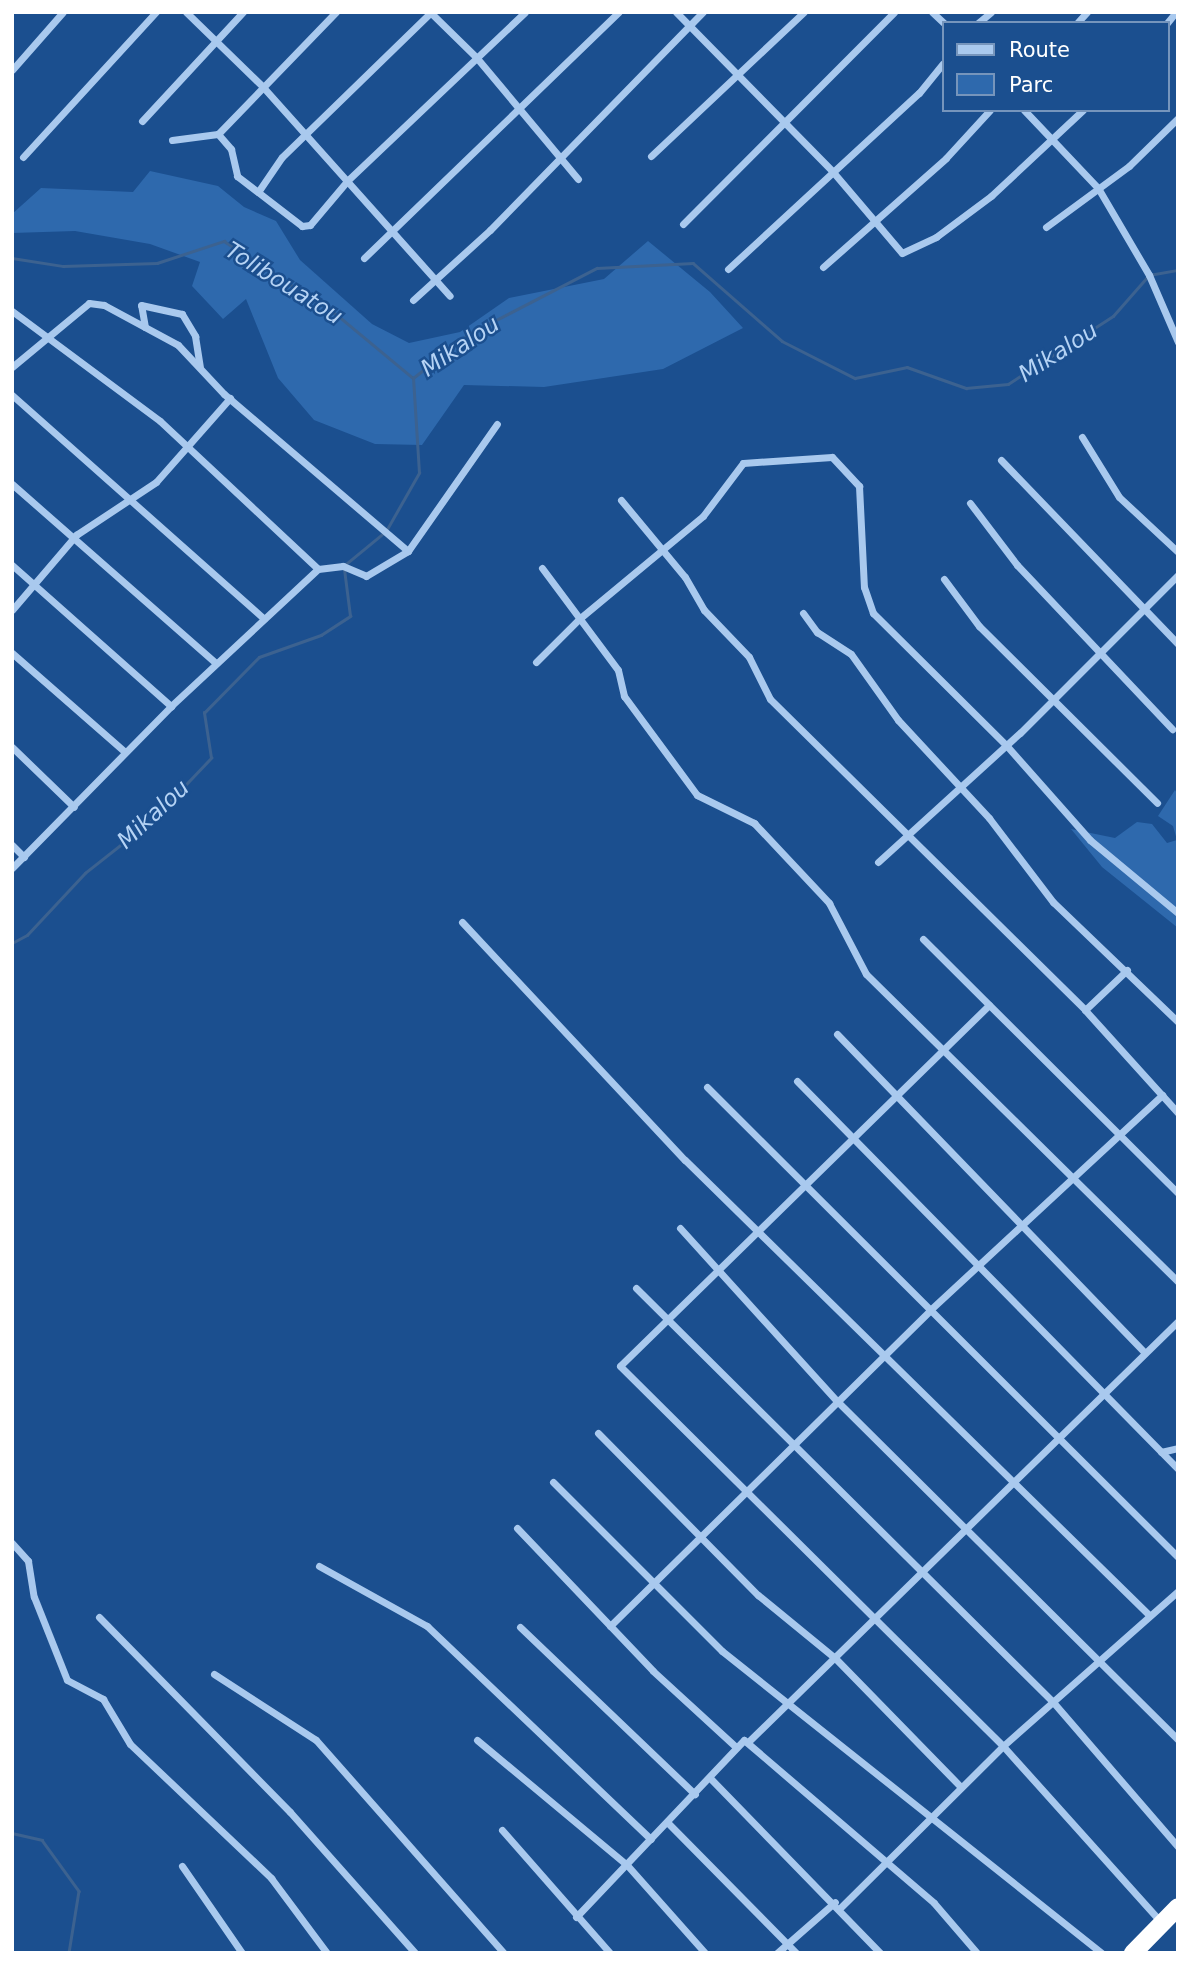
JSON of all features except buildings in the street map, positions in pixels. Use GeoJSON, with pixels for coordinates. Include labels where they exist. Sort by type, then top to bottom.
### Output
{"type":"FeatureCollection","features":[{"type":"Feature","properties":{"kind":"highway"},"geometry":{"type":"LineString","coordinates":[[1133,1953],[1172,1918]]}},
{"type":"Feature","properties":{"kind":"street"},"geometry":{"type":"LineString","coordinates":[[12,70],[64,12]]}},
{"type":"Feature","properties":{"kind":"street"},"geometry":{"type":"LineString","coordinates":[[23,157],[156,12]]}},
{"type":"Feature","properties":{"kind":"street"},"geometry":{"type":"LineString","coordinates":[[186,12],[263,87],[433,281],[450,296]]}},
{"type":"Feature","properties":{"kind":"street"},"geometry":{"type":"LineString","coordinates":[[142,121],[243,12]]}},
{"type":"Feature","properties":{"kind":"street"},"geometry":{"type":"LineString","coordinates":[[172,139],[218,134],[336,12]]}},
{"type":"Feature","properties":{"kind":"street"},"geometry":{"type":"LineString","coordinates":[[258,192],[304,135],[430,12],[521,107],[578,179]]}},
{"type":"Feature","properties":{"kind":"street"},"geometry":{"type":"LineString","coordinates":[[218,134],[231,149],[237,176],[306,226],[347,181],[425,112],[476,57],[525,12]]}},
{"type":"Feature","properties":{"kind":"street"},"geometry":{"type":"LineString","coordinates":[[364,258],[619,12]]}},
{"type":"Feature","properties":{"kind":"street"},"geometry":{"type":"LineString","coordinates":[[676,12],[833,172],[897,249],[908,254],[991,196],[1081,112]]}},
{"type":"Feature","properties":{"kind":"street"},"geometry":{"type":"LineString","coordinates":[[413,300],[561,156],[703,12]]}},
{"type":"Feature","properties":{"kind":"street"},"geometry":{"type":"LineString","coordinates":[[652,156],[804,12]]}},
{"type":"Feature","properties":{"kind":"street"},"geometry":{"type":"LineString","coordinates":[[682,224],[894,12]]}},
{"type":"Feature","properties":{"kind":"street"},"geometry":{"type":"LineString","coordinates":[[728,269],[919,93],[942,64]]}},
{"type":"Feature","properties":{"kind":"street"},"geometry":{"type":"LineString","coordinates":[[823,267],[873,219],[946,158],[988,112]]}},
{"type":"Feature","properties":{"kind":"street"},"geometry":{"type":"LineString","coordinates":[[1026,112],[1054,138],[1098,188],[1149,275],[1178,342]]}},
{"type":"Feature","properties":{"kind":"street"},"geometry":{"type":"LineString","coordinates":[[1046,227],[1098,188],[1178,118]]}},
{"type":"Feature","properties":{"kind":"street"},"geometry":{"type":"LineString","coordinates":[[12,368],[89,303],[104,305],[178,345],[230,398],[408,551]]}},
{"type":"Feature","properties":{"kind":"street"},"geometry":{"type":"LineString","coordinates":[[145,327],[141,305],[182,314],[195,336],[200,368]]}},
{"type":"Feature","properties":{"kind":"street"},"geometry":{"type":"LineString","coordinates":[[12,311],[188,446],[318,569]]}},
{"type":"Feature","properties":{"kind":"street"},"geometry":{"type":"LineString","coordinates":[[12,395],[133,500],[264,620]]}},
{"type":"Feature","properties":{"kind":"street"},"geometry":{"type":"LineString","coordinates":[[12,610],[76,536],[133,500],[188,446],[230,398]]}},
{"type":"Feature","properties":{"kind":"street"},"geometry":{"type":"LineString","coordinates":[[12,868],[171,705],[318,569],[343,566],[366,576],[408,551],[482,437],[497,424]]}},
{"type":"Feature","properties":{"kind":"street"},"geometry":{"type":"LineString","coordinates":[[1082,437],[1119,497],[1178,552]]}},
{"type":"Feature","properties":{"kind":"street"},"geometry":{"type":"LineString","coordinates":[[536,662],[579,619],[703,516],[743,463],[832,457],[859,486],[864,587],[873,613],[1006,745],[1090,839],[1178,913]]}},
{"type":"Feature","properties":{"kind":"street"},"geometry":{"type":"LineString","coordinates":[[1001,460],[1178,644]]}},
{"type":"Feature","properties":{"kind":"street"},"geometry":{"type":"LineString","coordinates":[[12,484],[76,536],[216,663]]}},
{"type":"Feature","properties":{"kind":"street"},"geometry":{"type":"LineString","coordinates":[[621,500],[661,549],[704,610],[749,657],[770,699],[909,831],[1085,1010],[1178,1113]]}},
{"type":"Feature","properties":{"kind":"street"},"geometry":{"type":"LineString","coordinates":[[970,503],[1017,565],[1172,729]]}},
{"type":"Feature","properties":{"kind":"street"},"geometry":{"type":"LineString","coordinates":[[12,565],[171,705]]}},
{"type":"Feature","properties":{"kind":"street"},"geometry":{"type":"LineString","coordinates":[[542,569],[618,670],[624,696],[697,795],[754,823],[829,903],[866,974],[1070,1179],[1178,1282]]}},
{"type":"Feature","properties":{"kind":"street"},"geometry":{"type":"LineString","coordinates":[[878,862],[1006,745],[1178,575]]}},
{"type":"Feature","properties":{"kind":"street"},"geometry":{"type":"LineString","coordinates":[[944,579],[979,626],[1157,803]]}},
{"type":"Feature","properties":{"kind":"street"},"geometry":{"type":"LineString","coordinates":[[803,613],[817,632],[851,654],[898,720],[959,788],[1053,902],[1127,970],[1178,1022]]}},
{"type":"Feature","properties":{"kind":"street"},"geometry":{"type":"LineString","coordinates":[[12,653],[125,752]]}},
{"type":"Feature","properties":{"kind":"street"},"geometry":{"type":"LineString","coordinates":[[12,747],[74,807]]}},
{"type":"Feature","properties":{"kind":"street"},"geometry":{"type":"LineString","coordinates":[[12,845],[24,857]]}},
{"type":"Feature","properties":{"kind":"street"},"geometry":{"type":"LineString","coordinates":[[462,922],[756,1231],[1149,1615]]}},
{"type":"Feature","properties":{"kind":"street"},"geometry":{"type":"LineString","coordinates":[[923,939],[1178,1193]]}},
{"type":"Feature","properties":{"kind":"street"},"geometry":{"type":"LineString","coordinates":[[1085,1010],[1127,970]]}},
{"type":"Feature","properties":{"kind":"street"},"geometry":{"type":"LineString","coordinates":[[989,1005],[853,1143],[756,1231],[620,1366],[873,1616],[1172,1918]]}},
{"type":"Feature","properties":{"kind":"street"},"geometry":{"type":"LineString","coordinates":[[836,1034],[1024,1224],[1145,1353]]}},
{"type":"Feature","properties":{"kind":"street"},"geometry":{"type":"LineString","coordinates":[[797,1081],[853,1143],[1178,1469]]}},
{"type":"Feature","properties":{"kind":"street"},"geometry":{"type":"LineString","coordinates":[[707,1087],[804,1188],[1178,1557]]}},
{"type":"Feature","properties":{"kind":"street"},"geometry":{"type":"LineString","coordinates":[[610,1626],[884,1354],[1024,1224],[1117,1132],[1162,1095]]}},
{"type":"Feature","properties":{"kind":"street"},"geometry":{"type":"LineString","coordinates":[[680,1228],[838,1402],[1178,1740]]}},
{"type":"Feature","properties":{"kind":"street"},"geometry":{"type":"LineString","coordinates":[[636,1288],[792,1448],[1053,1702],[1178,1847]]}},
{"type":"Feature","properties":{"kind":"street"},"geometry":{"type":"LineString","coordinates":[[576,1917],[651,1839],[669,1824],[736,1748],[748,1742],[789,1704],[873,1616],[967,1530],[1178,1321]]}},
{"type":"Feature","properties":{"kind":"street"},"geometry":{"type":"LineString","coordinates":[[598,1433],[758,1595],[824,1654],[835,1657],[961,1787]]}},
{"type":"Feature","properties":{"kind":"street"},"geometry":{"type":"LineString","coordinates":[[1161,1452],[1178,1448]]}},
{"type":"Feature","properties":{"kind":"street"},"geometry":{"type":"LineString","coordinates":[[553,1482],[722,1651],[932,1815],[1101,1953]]}},
{"type":"Feature","properties":{"kind":"street"},"geometry":{"type":"LineString","coordinates":[[517,1528],[610,1626],[736,1748]]}},
{"type":"Feature","properties":{"kind":"street"},"geometry":{"type":"LineString","coordinates":[[12,1544],[27,1560],[34,1597],[67,1680],[103,1699],[130,1744],[271,1878],[327,1953]]}},
{"type":"Feature","properties":{"kind":"street"},"geometry":{"type":"LineString","coordinates":[[319,1566],[427,1626],[651,1839]]}},
{"type":"Feature","properties":{"kind":"street"},"geometry":{"type":"LineString","coordinates":[[777,1953],[886,1861],[1003,1746],[1178,1591]]}},
{"type":"Feature","properties":{"kind":"street"},"geometry":{"type":"LineString","coordinates":[[99,1617],[290,1812],[415,1953]]}},
{"type":"Feature","properties":{"kind":"street"},"geometry":{"type":"LineString","coordinates":[[520,1627],[695,1794]]}},
{"type":"Feature","properties":{"kind":"street"},"geometry":{"type":"LineString","coordinates":[[214,1674],[316,1740],[504,1953]]}},
{"type":"Feature","properties":{"kind":"street"},"geometry":{"type":"LineString","coordinates":[[477,1740],[627,1865],[705,1953]]}},
{"type":"Feature","properties":{"kind":"street"},"geometry":{"type":"LineString","coordinates":[[748,1742],[934,1903],[978,1953]]}},
{"type":"Feature","properties":{"kind":"street"},"geometry":{"type":"LineString","coordinates":[[711,1779],[838,1904],[880,1953]]}},
{"type":"Feature","properties":{"kind":"street"},"geometry":{"type":"LineString","coordinates":[[669,1824],[796,1953]]}},
{"type":"Feature","properties":{"kind":"street"},"geometry":{"type":"LineString","coordinates":[[502,1830],[610,1953]]}},
{"type":"Feature","properties":{"kind":"street"},"geometry":{"type":"LineString","coordinates":[[182,1866],[242,1953]]}},
{"type":"Feature","properties":{"kind":"green space"},"geometry":{"type":"Polygon","coordinates":[[[150,171],[218,186],[244,207],[276,221],[300,260],[372,324],[409,343],[460,332],[509,298],[604,279],[648,241],[710,292],[743,328],[663,369],[544,387],[464,385],[422,445],[375,444],[314,420],[278,378],[246,299],[223,319],[192,286],[200,262],[150,244],[75,231],[12,233],[12,214],[41,188],[133,192],[150,171]]]}},
{"type":"Feature","properties":{"kind":"green space"},"geometry":{"type":"Polygon","coordinates":[[[1175,790],[1178,795],[1178,928],[1102,867],[1071,829],[1115,838],[1137,822],[1152,824],[1167,843],[1177,840],[1173,826],[1158,816],[1175,790]]]}},
{"type":"Feature","properties":{"kind":"waterway","name":"Tolibouatou"},"geometry":{"type":"LineString","coordinates":[[12,258],[63,266],[157,263],[224,241],[336,314],[413,378]]}},
{"type":"Feature","properties":{"kind":"waterway","name":"Mikalou"},"geometry":{"type":"LineString","coordinates":[[413,378],[469,334],[597,268],[693,263],[782,341],[855,378],[907,367],[966,388],[1008,384],[1113,316],[1149,275],[1178,270]]}},
{"type":"Feature","properties":{"kind":"waterway","name":"Mikalou"},"geometry":{"type":"LineString","coordinates":[[346,564],[386,531],[419,473],[413,378]]}},
{"type":"Feature","properties":{"kind":"waterway","name":"Mikalou"},"geometry":{"type":"LineString","coordinates":[[12,943],[27,935],[85,873],[152,820],[211,758],[204,713],[259,657],[321,635],[350,616],[344,569]]}},
{"type":"Feature","properties":{"kind":"waterway"},"geometry":{"type":"LineString","coordinates":[[12,1833],[42,1840],[79,1891],[69,1953]]}}]}
